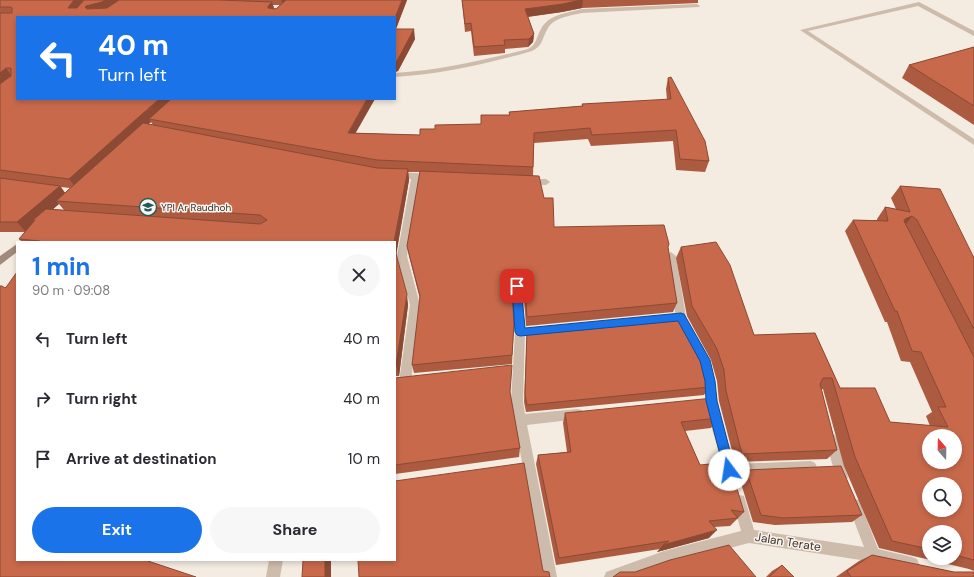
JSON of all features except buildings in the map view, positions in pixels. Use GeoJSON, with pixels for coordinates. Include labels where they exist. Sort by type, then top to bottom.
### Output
{"type":"FeatureCollection","features":[{"type":"Feature","properties":{"kind":"street"},"geometry":{"type":"LineString","coordinates":[[974,34],[919,4],[803,30],[974,143]]}},
{"type":"Feature","properties":{"kind":"street"},"geometry":{"type":"LineString","coordinates":[[396,75],[451,68],[536,48],[541,42],[547,25],[564,15],[582,11],[697,6]]}},
{"type":"Feature","properties":{"kind":"street"},"geometry":{"type":"LineString","coordinates":[[386,175],[439,177]]}},
{"type":"Feature","properties":{"kind":"street"},"geometry":{"type":"LineString","coordinates":[[416,176],[399,256],[413,294],[415,305],[414,317],[400,382],[420,380]]}},
{"type":"Feature","properties":{"kind":"street"},"geometry":{"type":"LineString","coordinates":[[515,181],[546,182]]}},
{"type":"Feature","properties":{"kind":"street"},"geometry":{"type":"LineString","coordinates":[[0,261],[16,248]]}},
{"type":"Feature","properties":{"kind":"street"},"geometry":{"type":"LineString","coordinates":[[671,256],[677,318],[705,360],[710,381],[708,402],[749,536]]}},
{"type":"Feature","properties":{"kind":"street"},"geometry":{"type":"LineString","coordinates":[[517,286],[524,332],[514,369],[516,402],[550,577]]}},
{"type":"Feature","properties":{"kind":"street"},"geometry":{"type":"LineString","coordinates":[[520,420],[589,413]]}},
{"type":"Feature","properties":{"kind":"street"},"geometry":{"type":"LineString","coordinates":[[828,430],[830,466],[847,490],[874,555]]}},
{"type":"Feature","properties":{"kind":"street"},"geometry":{"type":"LineString","coordinates":[[513,465],[529,463]]}},
{"type":"Feature","properties":{"kind":"street"},"geometry":{"type":"LineString","coordinates":[[729,470],[830,466]]}},
{"type":"Feature","properties":{"kind":"street","name":"Jalan Terate"},"geometry":{"type":"LineString","coordinates":[[611,577],[664,558],[749,536],[874,555],[925,567]]}},
{"type":"Feature","properties":{"kind":"street"},"geometry":{"type":"LineString","coordinates":[[273,577],[276,561]]}},
{"type":"Feature","properties":{"kind":"place","name":"YPI Ar Raudhoh"},"geometry":{"type":"Point","coordinates":[148,207]}},
{"type":"Feature","properties":{"kind":"route"},"geometry":{"type":"LineString","coordinates":[[517,286],[520,332],[681,317],[705,360],[710,381],[712,401],[729,470]]}}]}
